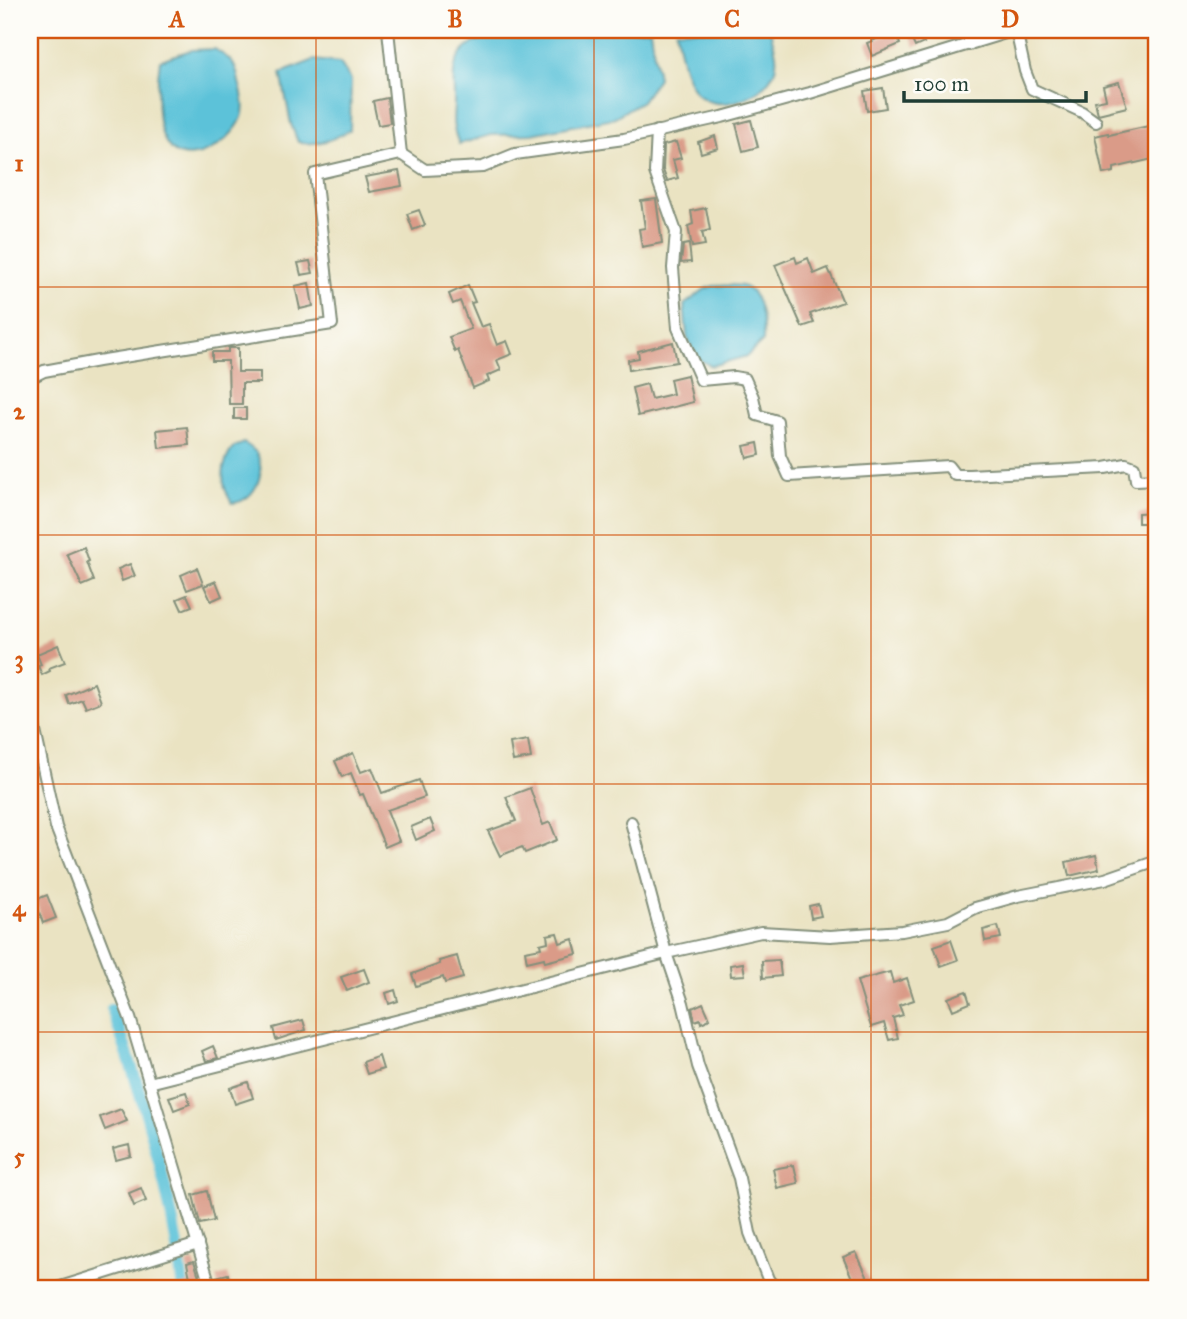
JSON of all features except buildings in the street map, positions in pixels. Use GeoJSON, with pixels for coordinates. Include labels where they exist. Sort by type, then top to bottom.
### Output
{"type":"FeatureCollection","features":[{"type":"Feature","properties":{"kind":"street"},"geometry":{"type":"LineString","coordinates":[[388,30],[401,154]]}},
{"type":"Feature","properties":{"kind":"street"},"geometry":{"type":"LineString","coordinates":[[969,30],[969,45]]}},
{"type":"Feature","properties":{"kind":"street"},"geometry":{"type":"LineString","coordinates":[[30,378],[44,371],[98,361],[332,324],[316,174],[401,154],[425,170],[483,167],[515,154],[624,139],[798,96],[1016,30],[1032,89],[1082,112],[1096,122]]}},
{"type":"Feature","properties":{"kind":"street"},"geometry":{"type":"LineString","coordinates":[[657,131],[655,172],[676,232],[673,268],[678,328],[701,380],[734,377],[745,379],[757,415],[777,421],[780,456],[789,476],[936,466],[948,466],[955,475],[969,475],[1105,468],[1126,464],[1134,467],[1136,480],[1157,479]]}},
{"type":"Feature","properties":{"kind":"street"},"geometry":{"type":"LineString","coordinates":[[30,708],[56,827],[130,1018],[192,1246],[211,1289]]}},
{"type":"Feature","properties":{"kind":"street"},"geometry":{"type":"LineString","coordinates":[[631,822],[666,953],[683,1003],[698,1066],[739,1178],[750,1233],[768,1279],[775,1289]]}},
{"type":"Feature","properties":{"kind":"street"},"geometry":{"type":"LineString","coordinates":[[149,1083],[666,953],[761,932],[830,936],[902,931],[948,922],[975,908],[1018,896],[1105,879],[1157,861]]}},
{"type":"Feature","properties":{"kind":"street"},"geometry":{"type":"LineString","coordinates":[[54,1289],[192,1246]]}},
{"type":"Feature","properties":{"kind":"water"},"geometry":{"type":"Polygon","coordinates":[[[539,30],[650,30],[658,78],[642,101],[613,118],[532,134],[491,135],[459,144],[453,124],[454,75],[456,63],[462,53],[470,45],[492,36],[539,30]]]}},
{"type":"Feature","properties":{"kind":"water"},"geometry":{"type":"Polygon","coordinates":[[[676,30],[770,30],[776,67],[762,88],[744,99],[723,103],[704,99],[697,94],[688,78],[676,30]]]}},
{"type":"Feature","properties":{"kind":"water"},"geometry":{"type":"Polygon","coordinates":[[[215,49],[235,66],[243,98],[243,114],[232,133],[213,148],[190,156],[180,155],[171,149],[161,131],[158,107],[160,60],[191,50],[215,49]]]}},
{"type":"Feature","properties":{"kind":"water"},"geometry":{"type":"Polygon","coordinates":[[[314,60],[340,63],[351,80],[350,130],[325,141],[298,142],[291,124],[281,73],[314,60]]]}},
{"type":"Feature","properties":{"kind":"water"},"geometry":{"type":"Polygon","coordinates":[[[713,286],[742,286],[753,294],[762,318],[763,341],[747,356],[711,366],[696,358],[687,337],[684,305],[713,286]]]}},
{"type":"Feature","properties":{"kind":"water"},"geometry":{"type":"Polygon","coordinates":[[[244,443],[257,454],[260,462],[259,478],[247,498],[232,503],[225,489],[224,467],[234,447],[244,443]]]}},
{"type":"Feature","properties":{"kind":"waterway"},"geometry":{"type":"LineString","coordinates":[[112,1009],[135,1078],[164,1182],[183,1289]]}}]}
